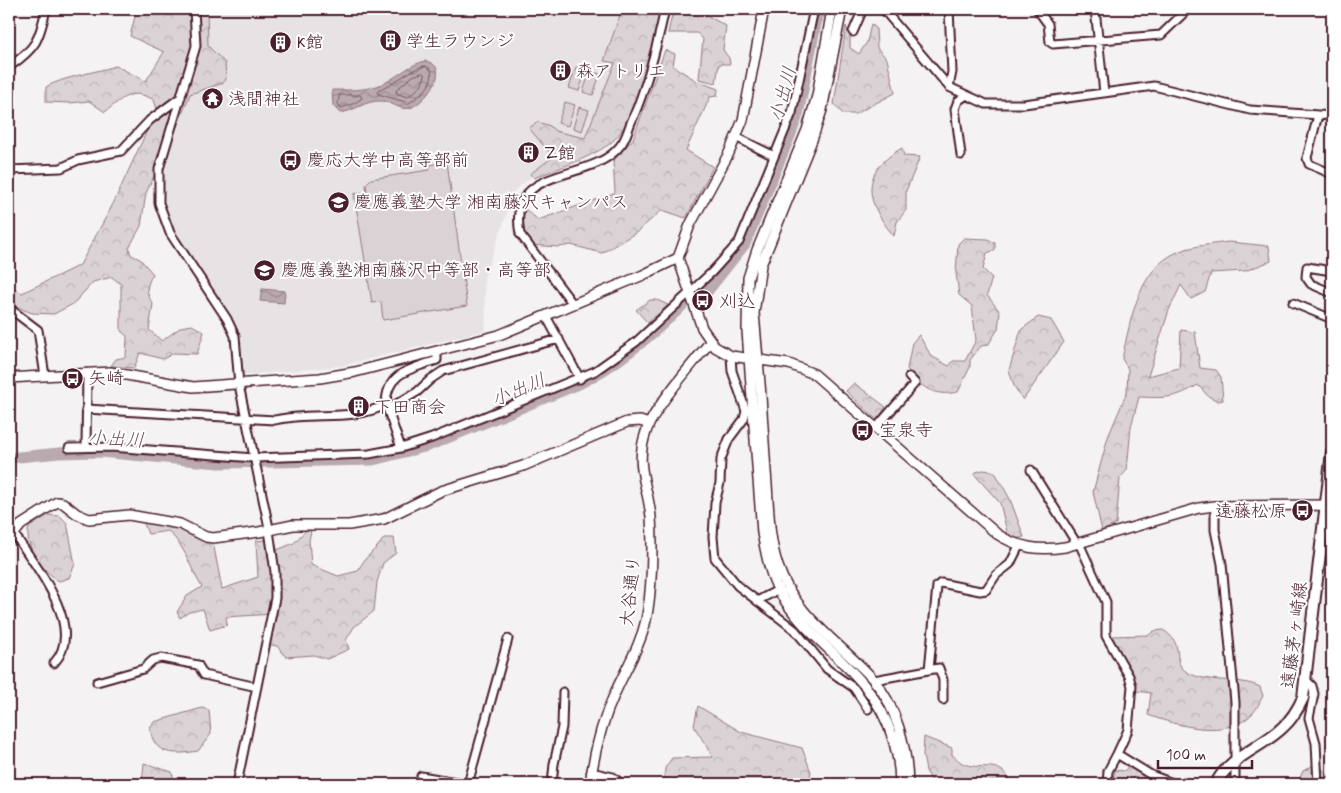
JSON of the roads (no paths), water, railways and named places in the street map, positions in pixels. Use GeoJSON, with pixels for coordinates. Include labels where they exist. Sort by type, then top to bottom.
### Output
{"type":"FeatureCollection","features":[{"type":"Feature","properties":{"kind":"main road","name":"遠藤茅ヶ崎線"},"geometry":{"type":"LineString","coordinates":[[1216,784],[1225,770],[1234,761],[1286,724],[1295,713],[1303,698],[1330,506],[1332,452]]}},
{"type":"Feature","properties":{"kind":"street"},"geometry":{"type":"LineString","coordinates":[[9,67],[30,53],[38,40],[46,9]]}},
{"type":"Feature","properties":{"kind":"street"},"geometry":{"type":"LineString","coordinates":[[194,9],[196,46],[160,170],[159,203],[170,233],[232,328],[237,348],[239,385],[245,420],[269,530],[276,583],[237,784]]}},
{"type":"Feature","properties":{"kind":"street"},"geometry":{"type":"LineString","coordinates":[[573,304],[520,234],[518,224],[520,206],[531,189],[606,158],[620,147],[643,93],[665,9]]}},
{"type":"Feature","properties":{"kind":"street"},"geometry":{"type":"LineString","coordinates":[[764,9],[748,102],[736,137],[690,225],[678,258],[702,328],[710,342],[731,356],[789,364],[814,374],[997,534],[1019,546],[1043,550],[1078,544],[1199,508],[1215,506],[1330,506]]}},
{"type":"Feature","properties":{"kind":"street"},"geometry":{"type":"LineString","coordinates":[[69,448],[86,447],[255,462],[349,456],[400,448],[432,438],[580,379],[622,353],[691,296],[739,242],[797,94],[814,9]]}},
{"type":"Feature","properties":{"kind":"street"},"geometry":{"type":"LineString","coordinates":[[832,9],[817,96],[807,130],[757,250],[748,278],[754,358],[770,521],[778,567],[794,599],[810,619],[874,680],[890,707],[901,734],[907,760],[908,784]]}},
{"type":"Feature","properties":{"kind":"street"},"geometry":{"type":"LineString","coordinates":[[842,9],[822,110],[812,140],[761,265],[754,313],[754,358],[762,533],[767,563],[778,590],[795,615],[852,671],[876,699],[887,721],[896,749],[900,784]]}},
{"type":"Feature","properties":{"kind":"street"},"geometry":{"type":"LineString","coordinates":[[853,32],[863,9]]}},
{"type":"Feature","properties":{"kind":"street"},"geometry":{"type":"LineString","coordinates":[[883,9],[949,87],[986,104],[1024,104],[1154,86],[1250,110],[1332,116]]}},
{"type":"Feature","properties":{"kind":"street"},"geometry":{"type":"LineString","coordinates":[[949,9],[952,72],[949,87]]}},
{"type":"Feature","properties":{"kind":"street"},"geometry":{"type":"LineString","coordinates":[[1037,9],[1048,24],[1050,42],[1161,35],[1188,9]]}},
{"type":"Feature","properties":{"kind":"street"},"geometry":{"type":"LineString","coordinates":[[1096,9],[1104,93]]}},
{"type":"Feature","properties":{"kind":"street"},"geometry":{"type":"LineString","coordinates":[[961,155],[955,109],[958,101],[965,96]]}},
{"type":"Feature","properties":{"kind":"street"},"geometry":{"type":"LineString","coordinates":[[9,170],[60,168],[78,160],[121,150],[150,120],[182,97]]}},
{"type":"Feature","properties":{"kind":"street"},"geometry":{"type":"LineString","coordinates":[[1318,116],[1307,158],[1309,164],[1332,174]]}},
{"type":"Feature","properties":{"kind":"street"},"geometry":{"type":"LineString","coordinates":[[736,137],[774,156]]}},
{"type":"Feature","properties":{"kind":"street"},"geometry":{"type":"LineString","coordinates":[[9,378],[87,373],[131,374],[193,387],[320,378],[437,352],[500,335],[678,258]]}},
{"type":"Feature","properties":{"kind":"street"},"geometry":{"type":"LineString","coordinates":[[1332,271],[1307,267],[1306,278],[1311,284],[1332,293]]}},
{"type":"Feature","properties":{"kind":"street"},"geometry":{"type":"LineString","coordinates":[[1292,303],[1332,319]]}},
{"type":"Feature","properties":{"kind":"street"},"geometry":{"type":"LineString","coordinates":[[9,308],[38,330],[45,376]]}},
{"type":"Feature","properties":{"kind":"street"},"geometry":{"type":"LineString","coordinates":[[546,316],[580,379]]}},
{"type":"Feature","properties":{"kind":"street"},"geometry":{"type":"LineString","coordinates":[[86,409],[245,420],[275,420],[293,416],[341,417],[387,407],[417,392],[443,371],[559,339]]}},
{"type":"Feature","properties":{"kind":"street"},"geometry":{"type":"LineString","coordinates":[[54,663],[60,657],[62,647],[62,615],[46,578],[11,537],[21,525],[57,502],[89,519],[129,515],[180,524],[206,537],[269,530],[302,524],[349,525],[384,519],[441,491],[523,466],[628,422],[640,421],[649,424],[710,342]]}},
{"type":"Feature","properties":{"kind":"street"},"geometry":{"type":"LineString","coordinates":[[400,448],[387,407],[386,396],[393,380],[400,373],[437,360],[437,352]]}},
{"type":"Feature","properties":{"kind":"street"},"geometry":{"type":"LineString","coordinates":[[731,356],[732,371],[746,411],[744,419],[730,439],[721,459],[720,483],[715,503],[713,547],[715,558],[738,586],[795,630],[827,669],[854,688],[868,709]]}},
{"type":"Feature","properties":{"kind":"street"},"geometry":{"type":"LineString","coordinates":[[86,447],[87,373]]}},
{"type":"Feature","properties":{"kind":"street"},"geometry":{"type":"LineString","coordinates":[[876,428],[915,384],[909,377]]}},
{"type":"Feature","properties":{"kind":"street","name":"大谷通り"},"geometry":{"type":"LineString","coordinates":[[590,784],[591,772],[605,718],[615,691],[637,649],[647,613],[651,519],[641,475],[640,456],[649,424]]}},
{"type":"Feature","properties":{"kind":"street"},"geometry":{"type":"LineString","coordinates":[[1031,470],[1078,544],[1106,602],[1106,636],[1130,676],[1132,686],[1128,730],[1108,771],[1107,784]]}},
{"type":"Feature","properties":{"kind":"street"},"geometry":{"type":"LineString","coordinates":[[1215,506],[1215,530],[1222,564],[1235,702],[1235,784]]}},
{"type":"Feature","properties":{"kind":"street"},"geometry":{"type":"LineString","coordinates":[[929,670],[937,586],[941,583],[980,591],[986,590],[996,574],[1010,564],[1019,546]]}},
{"type":"Feature","properties":{"kind":"street"},"geometry":{"type":"LineString","coordinates":[[757,601],[778,590]]}},
{"type":"Feature","properties":{"kind":"street"},"geometry":{"type":"LineString","coordinates":[[421,776],[468,784],[508,639]]}},
{"type":"Feature","properties":{"kind":"street"},"geometry":{"type":"LineString","coordinates":[[97,682],[143,669],[161,658],[198,665],[204,675],[257,687]]}},
{"type":"Feature","properties":{"kind":"street"},"geometry":{"type":"LineString","coordinates":[[874,680],[939,668],[943,680],[943,700]]}},
{"type":"Feature","properties":{"kind":"street"},"geometry":{"type":"LineString","coordinates":[[1306,680],[1312,686],[1314,694],[1309,718],[1316,743],[1318,784]]}},
{"type":"Feature","properties":{"kind":"street"},"geometry":{"type":"LineString","coordinates":[[552,784],[562,727],[563,692]]}},
{"type":"Feature","properties":{"kind":"street"},"geometry":{"type":"LineString","coordinates":[[1117,754],[1151,775],[1175,784]]}},
{"type":"Feature","properties":{"kind":"street"},"geometry":{"type":"LineString","coordinates":[[591,772],[613,777],[621,784]]}},
{"type":"Feature","properties":{"kind":"water"},"geometry":{"type":"Polygon","coordinates":[[[425,61],[433,64],[437,70],[437,76],[429,92],[410,108],[403,108],[384,101],[376,101],[340,113],[333,106],[332,90],[362,89],[383,84],[425,61]]]}},
{"type":"Feature","properties":{"kind":"water"},"geometry":{"type":"Polygon","coordinates":[[[262,289],[285,291],[284,303],[260,301],[262,289]]]}},
{"type":"Feature","properties":{"kind":"waterway","name":"小出川"},"geometry":{"type":"LineString","coordinates":[[9,458],[59,453],[100,452],[219,463],[373,460],[428,446],[593,377],[643,341],[690,298],[706,293],[745,244],[798,115],[819,9]]}},
{"type":"Feature","properties":{"kind":"place","name":"学生ラウンジ"},"geometry":{"type":"Point","coordinates":[390,41]}},
{"type":"Feature","properties":{"kind":"place","name":"κ館"},"geometry":{"type":"Point","coordinates":[281,42]}},
{"type":"Feature","properties":{"kind":"place","name":"森アトリエ"},"geometry":{"type":"Point","coordinates":[560,71]}},
{"type":"Feature","properties":{"kind":"place","name":"浅間神社"},"geometry":{"type":"Point","coordinates":[212,99]}},
{"type":"Feature","properties":{"kind":"place","name":"Ζ館"},"geometry":{"type":"Point","coordinates":[528,153]}},
{"type":"Feature","properties":{"kind":"place","name":"慶応大学中高等部前"},"geometry":{"type":"Point","coordinates":[291,160]}},
{"type":"Feature","properties":{"kind":"place","name":"慶應義塾大学 湘南藤沢キャンパス"},"geometry":{"type":"Point","coordinates":[338,202]}},
{"type":"Feature","properties":{"kind":"place","name":"慶應義塾湘南藤沢中等部・高等部"},"geometry":{"type":"Point","coordinates":[265,270]}},
{"type":"Feature","properties":{"kind":"place","name":"刈込"},"geometry":{"type":"Point","coordinates":[703,301]}},
{"type":"Feature","properties":{"kind":"place","name":"矢崎"},"geometry":{"type":"Point","coordinates":[72,378]}},
{"type":"Feature","properties":{"kind":"place","name":"下田商会"},"geometry":{"type":"Point","coordinates":[358,407]}},
{"type":"Feature","properties":{"kind":"place","name":"宝泉寺"},"geometry":{"type":"Point","coordinates":[863,430]}},
{"type":"Feature","properties":{"kind":"place","name":"遠藤松原"},"geometry":{"type":"Point","coordinates":[1303,511]}}]}
